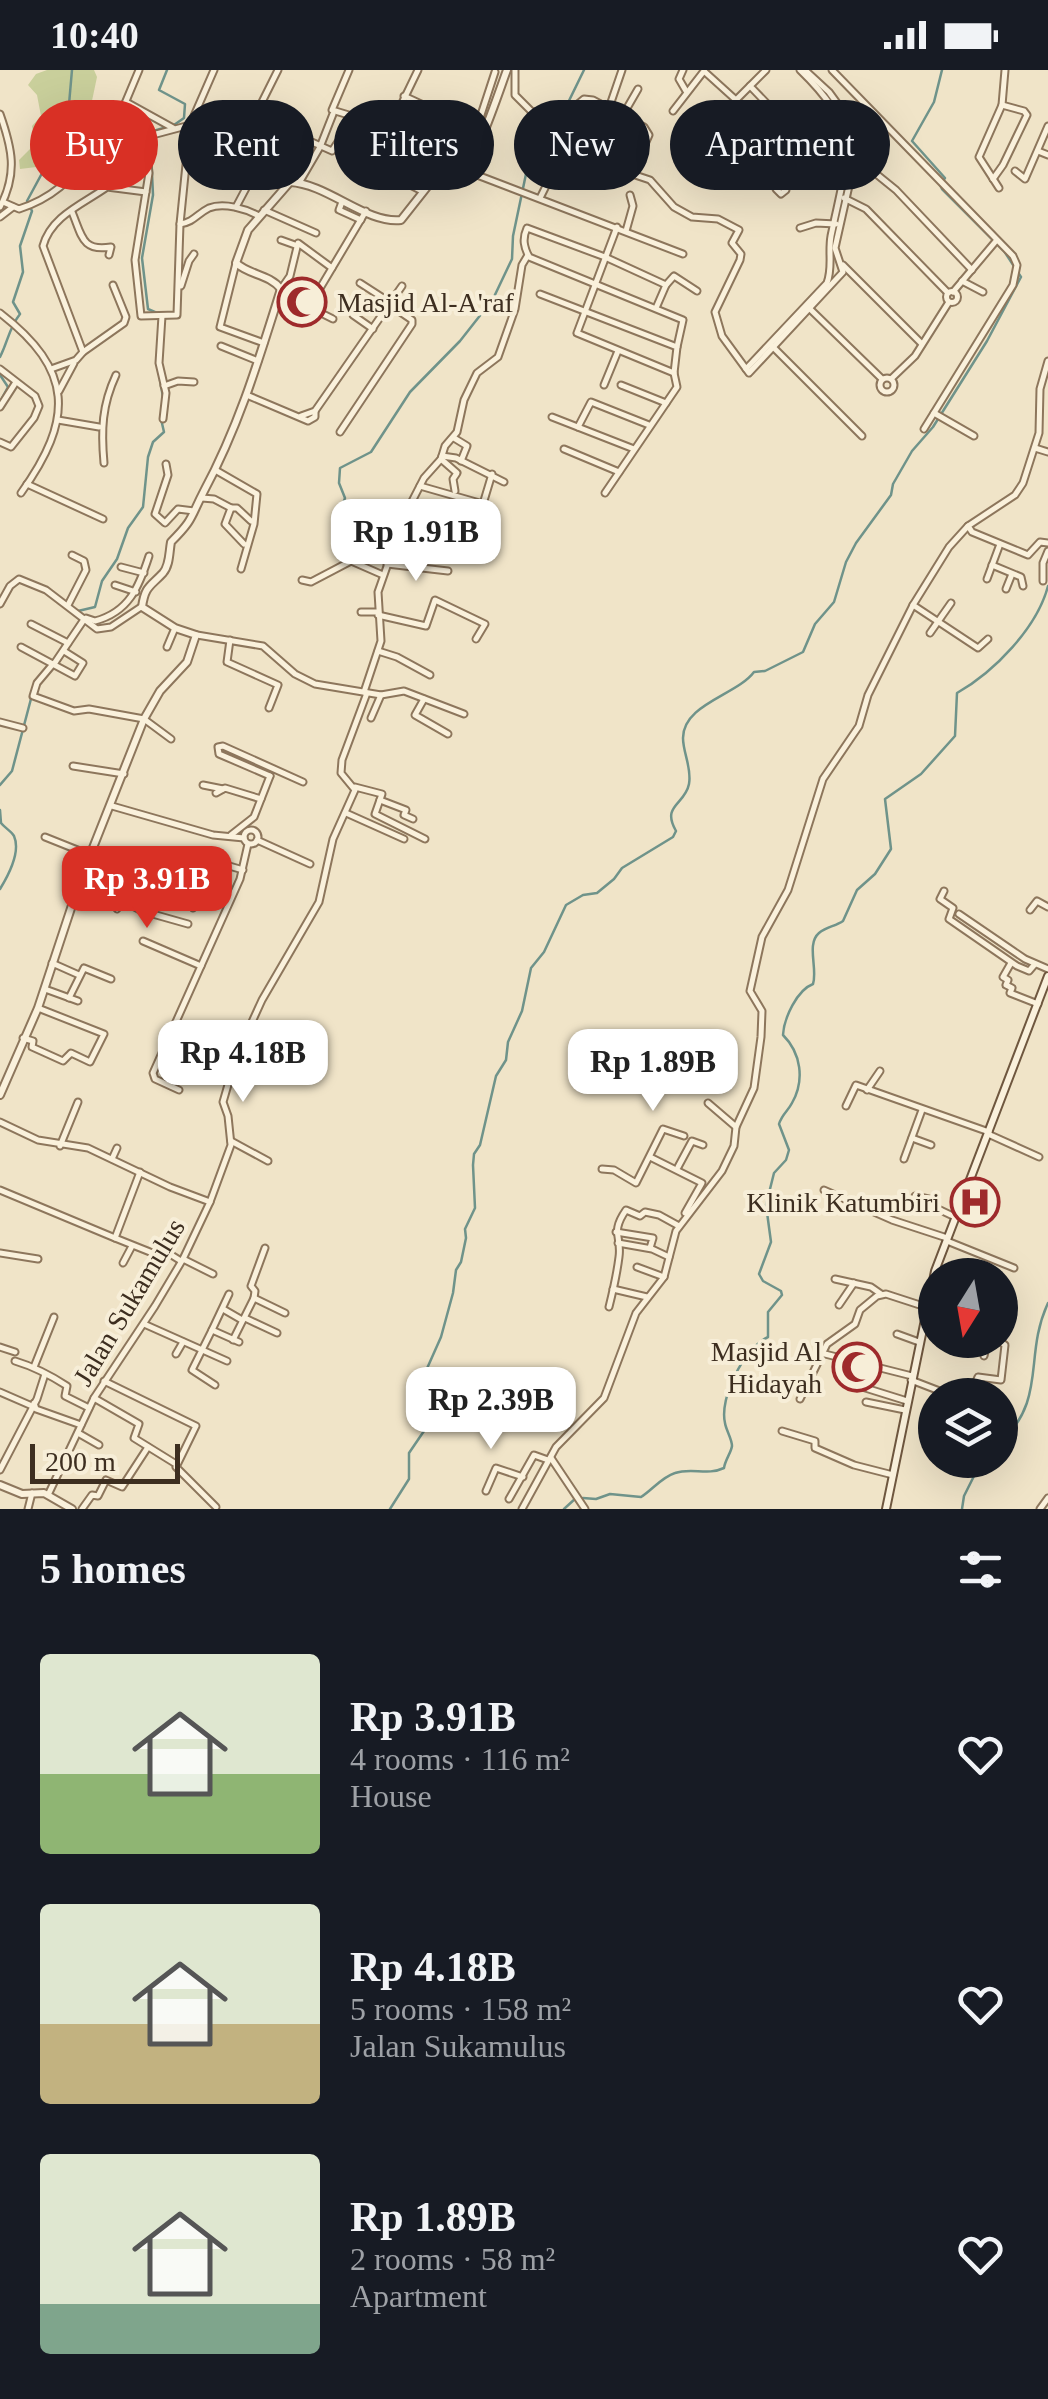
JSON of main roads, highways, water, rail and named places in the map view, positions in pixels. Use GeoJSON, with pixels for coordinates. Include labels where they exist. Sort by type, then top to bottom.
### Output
{"type":"FeatureCollection","features":[{"type":"Feature","properties":{"kind":"waterway"},"geometry":{"type":"LineString","coordinates":[[0,357],[20,314],[13,302],[23,272],[20,246],[32,211],[27,201],[67,127],[72,70]]}},
{"type":"Feature","properties":{"kind":"waterway"},"geometry":{"type":"LineString","coordinates":[[167,70],[159,90],[185,104],[184,118],[174,125]]}},
{"type":"Feature","properties":{"kind":"waterway"},"geometry":{"type":"LineString","coordinates":[[569,100],[584,70]]}},
{"type":"Feature","properties":{"kind":"waterway"},"geometry":{"type":"LineString","coordinates":[[390,1509],[409,1479],[409,1453],[424,1431],[426,1413],[413,1400],[441,1337],[461,1262],[465,1229],[475,1208],[474,1154],[480,1145],[496,1076],[506,1060],[508,1042],[522,1011],[531,968],[544,952],[566,905],[583,895],[597,893],[622,868],[673,837],[676,831],[672,810],[689,784],[685,726],[701,708],[754,672],[765,671],[803,652],[815,624],[834,602],[856,543],[891,495],[912,451],[933,427],[987,341],[1021,277],[1004,251],[942,189],[945,178],[912,141],[934,102],[942,70]]}},
{"type":"Feature","properties":{"kind":"waterway"},"geometry":{"type":"LineString","coordinates":[[157,313],[148,309],[142,258],[153,195],[150,132],[167,127]]}},
{"type":"Feature","properties":{"kind":"waterway"},"geometry":{"type":"LineString","coordinates":[[346,538],[340,468],[371,452],[410,392],[460,341],[493,299],[512,259],[523,190]]}},
{"type":"Feature","properties":{"kind":"waterway"},"geometry":{"type":"LineString","coordinates":[[0,375],[8,387],[0,402]]}},
{"type":"Feature","properties":{"kind":"waterway"},"geometry":{"type":"LineString","coordinates":[[160,380],[163,397]]}},
{"type":"Feature","properties":{"kind":"waterway"},"geometry":{"type":"LineString","coordinates":[[78,611],[95,607],[102,581],[143,507],[148,457],[153,442],[164,432],[161,419]]}},
{"type":"Feature","properties":{"kind":"waterway"},"geometry":{"type":"LineString","coordinates":[[583,1498],[610,1494],[641,1497],[675,1473],[724,1468],[732,1446],[724,1413],[730,1388],[742,1362],[768,1337],[768,1312],[782,1295],[759,1274],[771,1242],[766,1205],[774,1173],[789,1150],[779,1124],[796,1094],[800,1076],[797,1058],[783,1035],[784,1028],[797,998],[813,984],[815,938],[843,921],[857,890],[875,874],[891,849],[885,799],[921,774],[955,736],[957,693],[985,673],[1024,633],[1048,586]]}},
{"type":"Feature","properties":{"kind":"waterway"},"geometry":{"type":"LineString","coordinates":[[0,785],[12,771],[32,695]]}},
{"type":"Feature","properties":{"kind":"waterway"},"geometry":{"type":"LineString","coordinates":[[0,810],[1,823],[16,842],[10,871],[0,889]]}},
{"type":"Feature","properties":{"kind":"waterway"},"geometry":{"type":"LineString","coordinates":[[1018,1421],[1030,1393],[1037,1341],[1048,1303]]}},
{"type":"Feature","properties":{"kind":"waterway"},"geometry":{"type":"LineString","coordinates":[[962,1509],[973,1478]]}},
{"type":"Feature","properties":{"kind":"waterway"},"geometry":{"type":"LineString","coordinates":[[564,1509],[576,1498]]}},
{"type":"Feature","properties":{"kind":"place","name":"Masjid Al-A'raf"},"geometry":{"type":"Point","coordinates":[302,302]}},
{"type":"Feature","properties":{"kind":"place","name":"Klinik Katumbiri"},"geometry":{"type":"Point","coordinates":[975,1202]}},
{"type":"Feature","properties":{"kind":"place","name":"Masjid Al Hidayah"},"geometry":{"type":"Point","coordinates":[857,1367]}}]}
